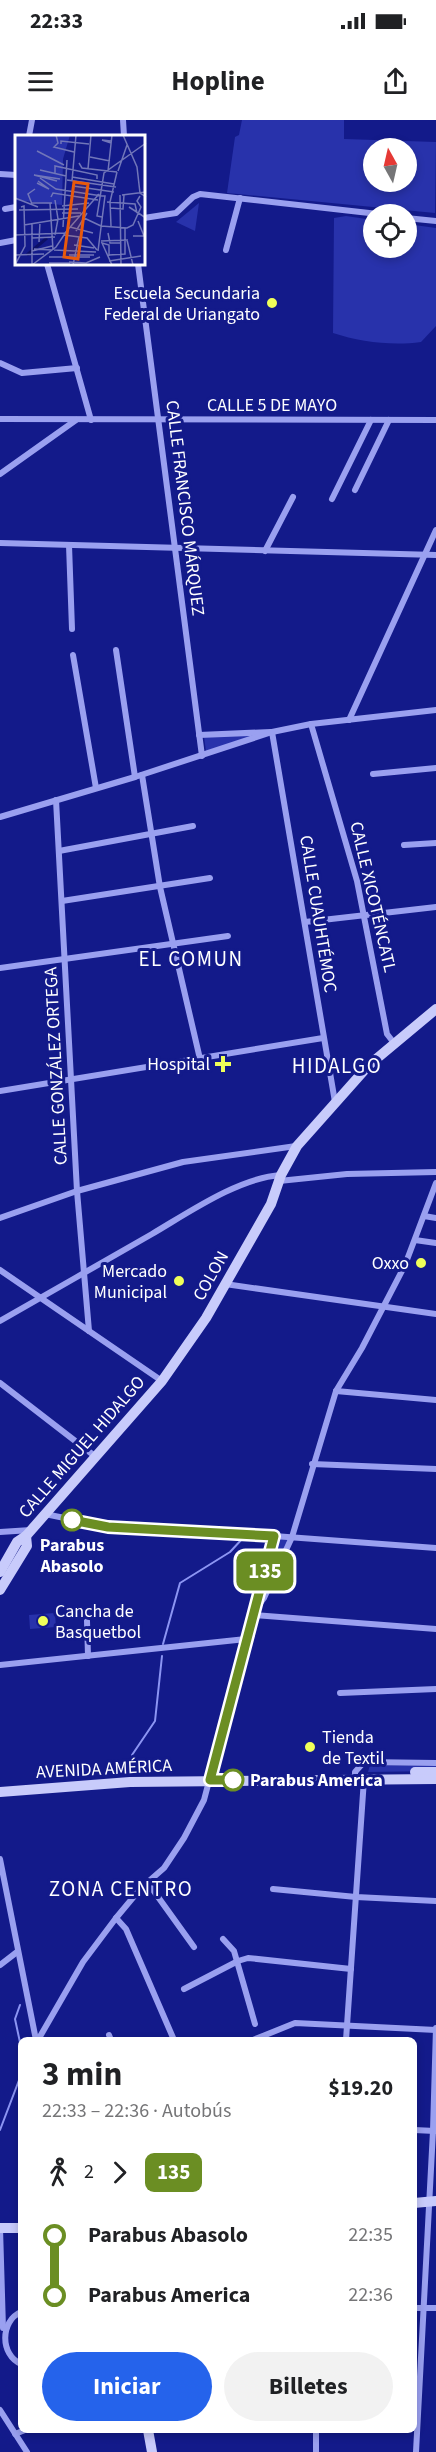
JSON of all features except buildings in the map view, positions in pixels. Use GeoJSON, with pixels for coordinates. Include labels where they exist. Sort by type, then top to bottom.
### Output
{"type":"FeatureCollection","features":[{"type":"Feature","properties":{"kind":"street"},"geometry":{"type":"LineString","coordinates":[[29,135],[32,120]]}},
{"type":"Feature","properties":{"kind":"street"},"geometry":{"type":"LineString","coordinates":[[123,120],[124,135]]}},
{"type":"Feature","properties":{"kind":"street"},"geometry":{"type":"LineString","coordinates":[[0,174],[15,175]]}},
{"type":"Feature","properties":{"kind":"street"},"geometry":{"type":"LineString","coordinates":[[146,218],[176,213],[193,197],[200,194],[363,212]]}},
{"type":"Feature","properties":{"kind":"street"},"geometry":{"type":"LineString","coordinates":[[226,250],[240,198]]}},
{"type":"Feature","properties":{"kind":"street"},"geometry":{"type":"LineString","coordinates":[[5,209],[15,207]]}},
{"type":"Feature","properties":{"kind":"street"},"geometry":{"type":"LineString","coordinates":[[417,219],[436,221]]}},
{"type":"Feature","properties":{"kind":"street"},"geometry":{"type":"LineString","coordinates":[[0,243],[15,240]]}},
{"type":"Feature","properties":{"kind":"street"},"geometry":{"type":"LineString","coordinates":[[48,266],[91,420]]}},
{"type":"Feature","properties":{"kind":"street","name":"CALLE FRANCISCO MÁRQUEZ"},"geometry":{"type":"LineString","coordinates":[[138,266],[202,756]]}},
{"type":"Feature","properties":{"kind":"street"},"geometry":{"type":"LineString","coordinates":[[0,363],[22,373],[77,368]]}},
{"type":"Feature","properties":{"kind":"street","name":"CALLE 5 DE MAYO"},"geometry":{"type":"LineString","coordinates":[[0,419],[436,420]]}},
{"type":"Feature","properties":{"kind":"street"},"geometry":{"type":"LineString","coordinates":[[0,474],[76,420]]}},
{"type":"Feature","properties":{"kind":"street"},"geometry":{"type":"LineString","coordinates":[[332,499],[371,420]]}},
{"type":"Feature","properties":{"kind":"street"},"geometry":{"type":"LineString","coordinates":[[355,490],[389,420]]}},
{"type":"Feature","properties":{"kind":"street"},"geometry":{"type":"LineString","coordinates":[[265,551],[293,497]]}},
{"type":"Feature","properties":{"kind":"street"},"geometry":{"type":"LineString","coordinates":[[350,720],[436,530]]}},
{"type":"Feature","properties":{"kind":"street"},"geometry":{"type":"LineString","coordinates":[[0,543],[436,555]]}},
{"type":"Feature","properties":{"kind":"street"},"geometry":{"type":"LineString","coordinates":[[69,545],[72,628]]}},
{"type":"Feature","properties":{"kind":"street"},"geometry":{"type":"LineString","coordinates":[[116,650],[138,776],[152,834],[160,887],[200,1059]]}},
{"type":"Feature","properties":{"kind":"street"},"geometry":{"type":"LineString","coordinates":[[73,655],[96,788]]}},
{"type":"Feature","properties":{"kind":"street"},"geometry":{"type":"LineString","coordinates":[[0,817],[202,756],[272,732],[311,724],[436,710]]}},
{"type":"Feature","properties":{"kind":"street","name":"CALLE XICOTÉNCATL"},"geometry":{"type":"LineString","coordinates":[[311,724],[357,881],[387,1034],[394,1043]]}},
{"type":"Feature","properties":{"kind":"street"},"geometry":{"type":"LineString","coordinates":[[199,735],[272,732]]}},
{"type":"Feature","properties":{"kind":"street","name":"CALLE CUAUHTÉMOC"},"geometry":{"type":"LineString","coordinates":[[272,732],[335,1102]]}},
{"type":"Feature","properties":{"kind":"street"},"geometry":{"type":"LineString","coordinates":[[373,774],[436,768]]}},
{"type":"Feature","properties":{"kind":"street","name":"CALLE GONZÁLEZ ORTEGA"},"geometry":{"type":"LineString","coordinates":[[56,800],[77,1191],[89,1331]]}},
{"type":"Feature","properties":{"kind":"street"},"geometry":{"type":"LineString","coordinates":[[59,851],[193,826]]}},
{"type":"Feature","properties":{"kind":"street"},"geometry":{"type":"LineString","coordinates":[[404,845],[436,843]]}},
{"type":"Feature","properties":{"kind":"street"},"geometry":{"type":"LineString","coordinates":[[62,901],[210,878]]}},
{"type":"Feature","properties":{"kind":"street"},"geometry":{"type":"LineString","coordinates":[[305,922],[436,907]]}},
{"type":"Feature","properties":{"kind":"street"},"geometry":{"type":"LineString","coordinates":[[0,968],[228,936]]}},
{"type":"Feature","properties":{"kind":"street","name":"COLON"},"geometry":{"type":"LineString","coordinates":[[162,1380],[206,1318],[271,1204],[280,1178],[297,1146],[335,1102],[394,1043],[436,1009]]}},
{"type":"Feature","properties":{"kind":"street"},"geometry":{"type":"LineString","coordinates":[[0,1091],[323,1038]]}},
{"type":"Feature","properties":{"kind":"street"},"geometry":{"type":"LineString","coordinates":[[0,1218],[77,1191],[183,1162],[297,1146]]}},
{"type":"Feature","properties":{"kind":"street"},"geometry":{"type":"LineString","coordinates":[[0,1321],[231,1191],[270,1176],[280,1178],[436,1172]]}},
{"type":"Feature","properties":{"kind":"street"},"geometry":{"type":"LineString","coordinates":[[254,1612],[264,1598],[292,1537],[312,1464],[336,1391],[385,1306],[434,1196],[436,1183]]}},
{"type":"Feature","properties":{"kind":"street"},"geometry":{"type":"LineString","coordinates":[[424,1216],[436,1218]]}},
{"type":"Feature","properties":{"kind":"street"},"geometry":{"type":"LineString","coordinates":[[415,1240],[436,1243]]}},
{"type":"Feature","properties":{"kind":"street"},"geometry":{"type":"LineString","coordinates":[[0,1270],[162,1380]]}},
{"type":"Feature","properties":{"kind":"street"},"geometry":{"type":"LineString","coordinates":[[225,1284],[436,1314]]}},
{"type":"Feature","properties":{"kind":"street","name":"CALLE MIGUEL HIDALGO"},"geometry":{"type":"LineString","coordinates":[[0,1572],[17,1542],[29,1533],[162,1380]]}},
{"type":"Feature","properties":{"kind":"street"},"geometry":{"type":"LineString","coordinates":[[0,1383],[96,1457]]}},
{"type":"Feature","properties":{"kind":"street"},"geometry":{"type":"LineString","coordinates":[[336,1391],[436,1400]]}},
{"type":"Feature","properties":{"kind":"street"},"geometry":{"type":"LineString","coordinates":[[312,1464],[436,1469]]}},
{"type":"Feature","properties":{"kind":"street"},"geometry":{"type":"LineString","coordinates":[[45,1514],[108,1527],[436,1548]]}},
{"type":"Feature","properties":{"kind":"street"},"geometry":{"type":"LineString","coordinates":[[0,1532],[29,1533]]}},
{"type":"Feature","properties":{"kind":"street","name":"CALLE MIGUEL HIDALGO"},"geometry":{"type":"LineString","coordinates":[[0,1590],[27,1546],[29,1533]]}},
{"type":"Feature","properties":{"kind":"street"},"geometry":{"type":"LineString","coordinates":[[39,2037],[83,1962],[116,1918],[148,1882],[164,1868],[184,1838],[204,1800],[274,1536]]}},
{"type":"Feature","properties":{"kind":"street"},"geometry":{"type":"LineString","coordinates":[[254,1612],[436,1629]]}},
{"type":"Feature","properties":{"kind":"street"},"geometry":{"type":"LineString","coordinates":[[87,1621],[88,1656]]}},
{"type":"Feature","properties":{"kind":"street"},"geometry":{"type":"LineString","coordinates":[[0,1665],[246,1639]]}},
{"type":"Feature","properties":{"kind":"street"},"geometry":{"type":"LineString","coordinates":[[340,1693],[436,1689]]}},
{"type":"Feature","properties":{"kind":"street"},"geometry":{"type":"LineString","coordinates":[[436,1764],[364,1762],[355,1772],[364,1779],[436,1779]]}},
{"type":"Feature","properties":{"kind":"street"},"geometry":{"type":"LineString","coordinates":[[364,1779],[378,1774],[436,1772]]}},
{"type":"Feature","properties":{"kind":"street"},"geometry":{"type":"LineString","coordinates":[[346,2037],[364,1779]]}},
{"type":"Feature","properties":{"kind":"street","name":"AVENIDA AMÉRICA"},"geometry":{"type":"LineString","coordinates":[[0,1792],[130,1782],[364,1779]]}},
{"type":"Feature","properties":{"kind":"street"},"geometry":{"type":"LineString","coordinates":[[0,1859],[17,1952],[36,2037]]}},
{"type":"Feature","properties":{"kind":"street"},"geometry":{"type":"LineString","coordinates":[[148,1882],[194,1947]]}},
{"type":"Feature","properties":{"kind":"street"},"geometry":{"type":"LineString","coordinates":[[273,1889],[356,1897],[436,1901]]}},
{"type":"Feature","properties":{"kind":"street"},"geometry":{"type":"LineString","coordinates":[[116,1918],[126,1929],[173,2037]]}},
{"type":"Feature","properties":{"kind":"street"},"geometry":{"type":"LineString","coordinates":[[223,1939],[234,1951],[238,1961],[255,2024]]}},
{"type":"Feature","properties":{"kind":"street"},"geometry":{"type":"LineString","coordinates":[[0,1965],[17,1952]]}},
{"type":"Feature","properties":{"kind":"street"},"geometry":{"type":"LineString","coordinates":[[184,1989],[248,1958],[351,1970]]}},
{"type":"Feature","properties":{"kind":"street"},"geometry":{"type":"LineString","coordinates":[[260,2037],[295,2023],[436,2029],[433,2198],[423,2308],[417,2431]]}},
{"type":"Feature","properties":{"kind":"street"},"geometry":{"type":"LineString","coordinates":[[417,2130],[435,2131]]}},
{"type":"Feature","properties":{"kind":"street"},"geometry":{"type":"LineString","coordinates":[[417,2197],[433,2198]]}},
{"type":"Feature","properties":{"kind":"street"},"geometry":{"type":"LineString","coordinates":[[417,2202],[433,2198]]}},
{"type":"Feature","properties":{"kind":"street"},"geometry":{"type":"LineString","coordinates":[[18,2228],[0,2228],[3,2328],[1,2348],[6,2355],[18,2362]]}},
{"type":"Feature","properties":{"kind":"street"},"geometry":{"type":"LineString","coordinates":[[417,2308],[436,2308]]}},
{"type":"Feature","properties":{"kind":"street"},"geometry":{"type":"LineString","coordinates":[[3,2328],[13,2315],[18,2313]]}},
{"type":"Feature","properties":{"kind":"street"},"geometry":{"type":"LineString","coordinates":[[0,2410],[27,2452]]}},
{"type":"Feature","properties":{"kind":"street"},"geometry":{"type":"LineString","coordinates":[[316,2433],[316,2452]]}},
{"type":"Feature","properties":{"kind":"street"},"geometry":{"type":"LineString","coordinates":[[416,2452],[417,2433]]}},
{"type":"Feature","properties":{"kind":"street"},"geometry":{"type":"LineString","coordinates":[[149,2435],[154,2452]]}},
{"type":"Feature","properties":{"kind":"shaded area"},"geometry":{"type":"Polygon","coordinates":[[[242,120],[344,120],[344,139],[363,140],[363,192],[417,192],[417,141],[436,142],[435,213],[417,211],[417,204],[363,204],[363,206],[227,193],[235,137],[239,135],[242,120]]]}},
{"type":"Feature","properties":{"kind":"shaded area"},"geometry":{"type":"Polygon","coordinates":[[[199,203],[195,231],[176,222],[199,203]]]}},
{"type":"Feature","properties":{"kind":"shaded area"},"geometry":{"type":"Polygon","coordinates":[[[346,216],[363,219],[363,258],[417,258],[417,225],[436,228],[436,326],[421,342],[399,344],[376,342],[333,333],[334,218],[346,216]]]}},
{"type":"Feature","properties":{"kind":"shaded area"},"geometry":{"type":"Polygon","coordinates":[[[265,733],[206,751],[204,737],[265,733]]]}},
{"type":"Feature","properties":{"kind":"shaded area"},"geometry":{"type":"Polygon","coordinates":[[[274,1536],[292,1537],[256,1609],[274,1536]]]}},
{"type":"Feature","properties":{"kind":"shaded area","name":"Cancha de Basquetbol"},"geometry":{"type":"Polygon","coordinates":[[[55,1613],[56,1627],[30,1629],[29,1615],[55,1613]]]}},
{"type":"Feature","properties":{"kind":"shaded area"},"geometry":{"type":"Polygon","coordinates":[[[370,1765],[436,1766],[436,1771],[368,1772],[370,1765]]]}},
{"type":"Feature","properties":{"kind":"waterway"},"geometry":{"type":"LineString","coordinates":[[163,1644],[180,1583],[230,1552],[243,1538]]}},
{"type":"Feature","properties":{"kind":"waterway"},"geometry":{"type":"LineString","coordinates":[[132,1755],[155,1721],[162,1656]]}},
{"type":"Feature","properties":{"kind":"waterway"},"geometry":{"type":"LineString","coordinates":[[19,2037],[15,2019],[20,2005]]}},
{"type":"Feature","properties":{"kind":"waterway"},"geometry":{"type":"LineString","coordinates":[[0,2130],[18,2083]]}},
{"type":"Feature","properties":{"kind":"bus line","name":"135"},"geometry":{"type":"LineString","coordinates":[[72,1520],[108,1527],[274,1536],[210,1780],[233,1780]]}},
{"type":"Feature","properties":{"kind":"place","name":"Escuela Secundaria Federal de Uriangato"},"geometry":{"type":"Point","coordinates":[272,303]}},
{"type":"Feature","properties":{"kind":"place","name":"Hospital"},"geometry":{"type":"Point","coordinates":[223,1064]}},
{"type":"Feature","properties":{"kind":"place","name":"Oxxo"},"geometry":{"type":"Point","coordinates":[421,1263]}},
{"type":"Feature","properties":{"kind":"place","name":"Mercado Municipal"},"geometry":{"type":"Point","coordinates":[179,1281]}},
{"type":"Feature","properties":{"kind":"place","name":"Parabus Abasolo"},"geometry":{"type":"Point","coordinates":[72,1520]}},
{"type":"Feature","properties":{"kind":"place","name":"Cancha de Basquetbol"},"geometry":{"type":"Point","coordinates":[43,1621]}},
{"type":"Feature","properties":{"kind":"place","name":"Tienda de Textil"},"geometry":{"type":"Point","coordinates":[310,1747]}},
{"type":"Feature","properties":{"kind":"place","name":"Parabus America"},"geometry":{"type":"Point","coordinates":[233,1780]}},
{"type":"Feature","properties":{"kind":"district","name":"EL COMUN"},"geometry":{"type":"Point","coordinates":[191,959]}},
{"type":"Feature","properties":{"kind":"district","name":"HIDALGO"},"geometry":{"type":"Point","coordinates":[337,1066]}},
{"type":"Feature","properties":{"kind":"district","name":"ZONA CENTRO"},"geometry":{"type":"Point","coordinates":[121,1889]}}]}
